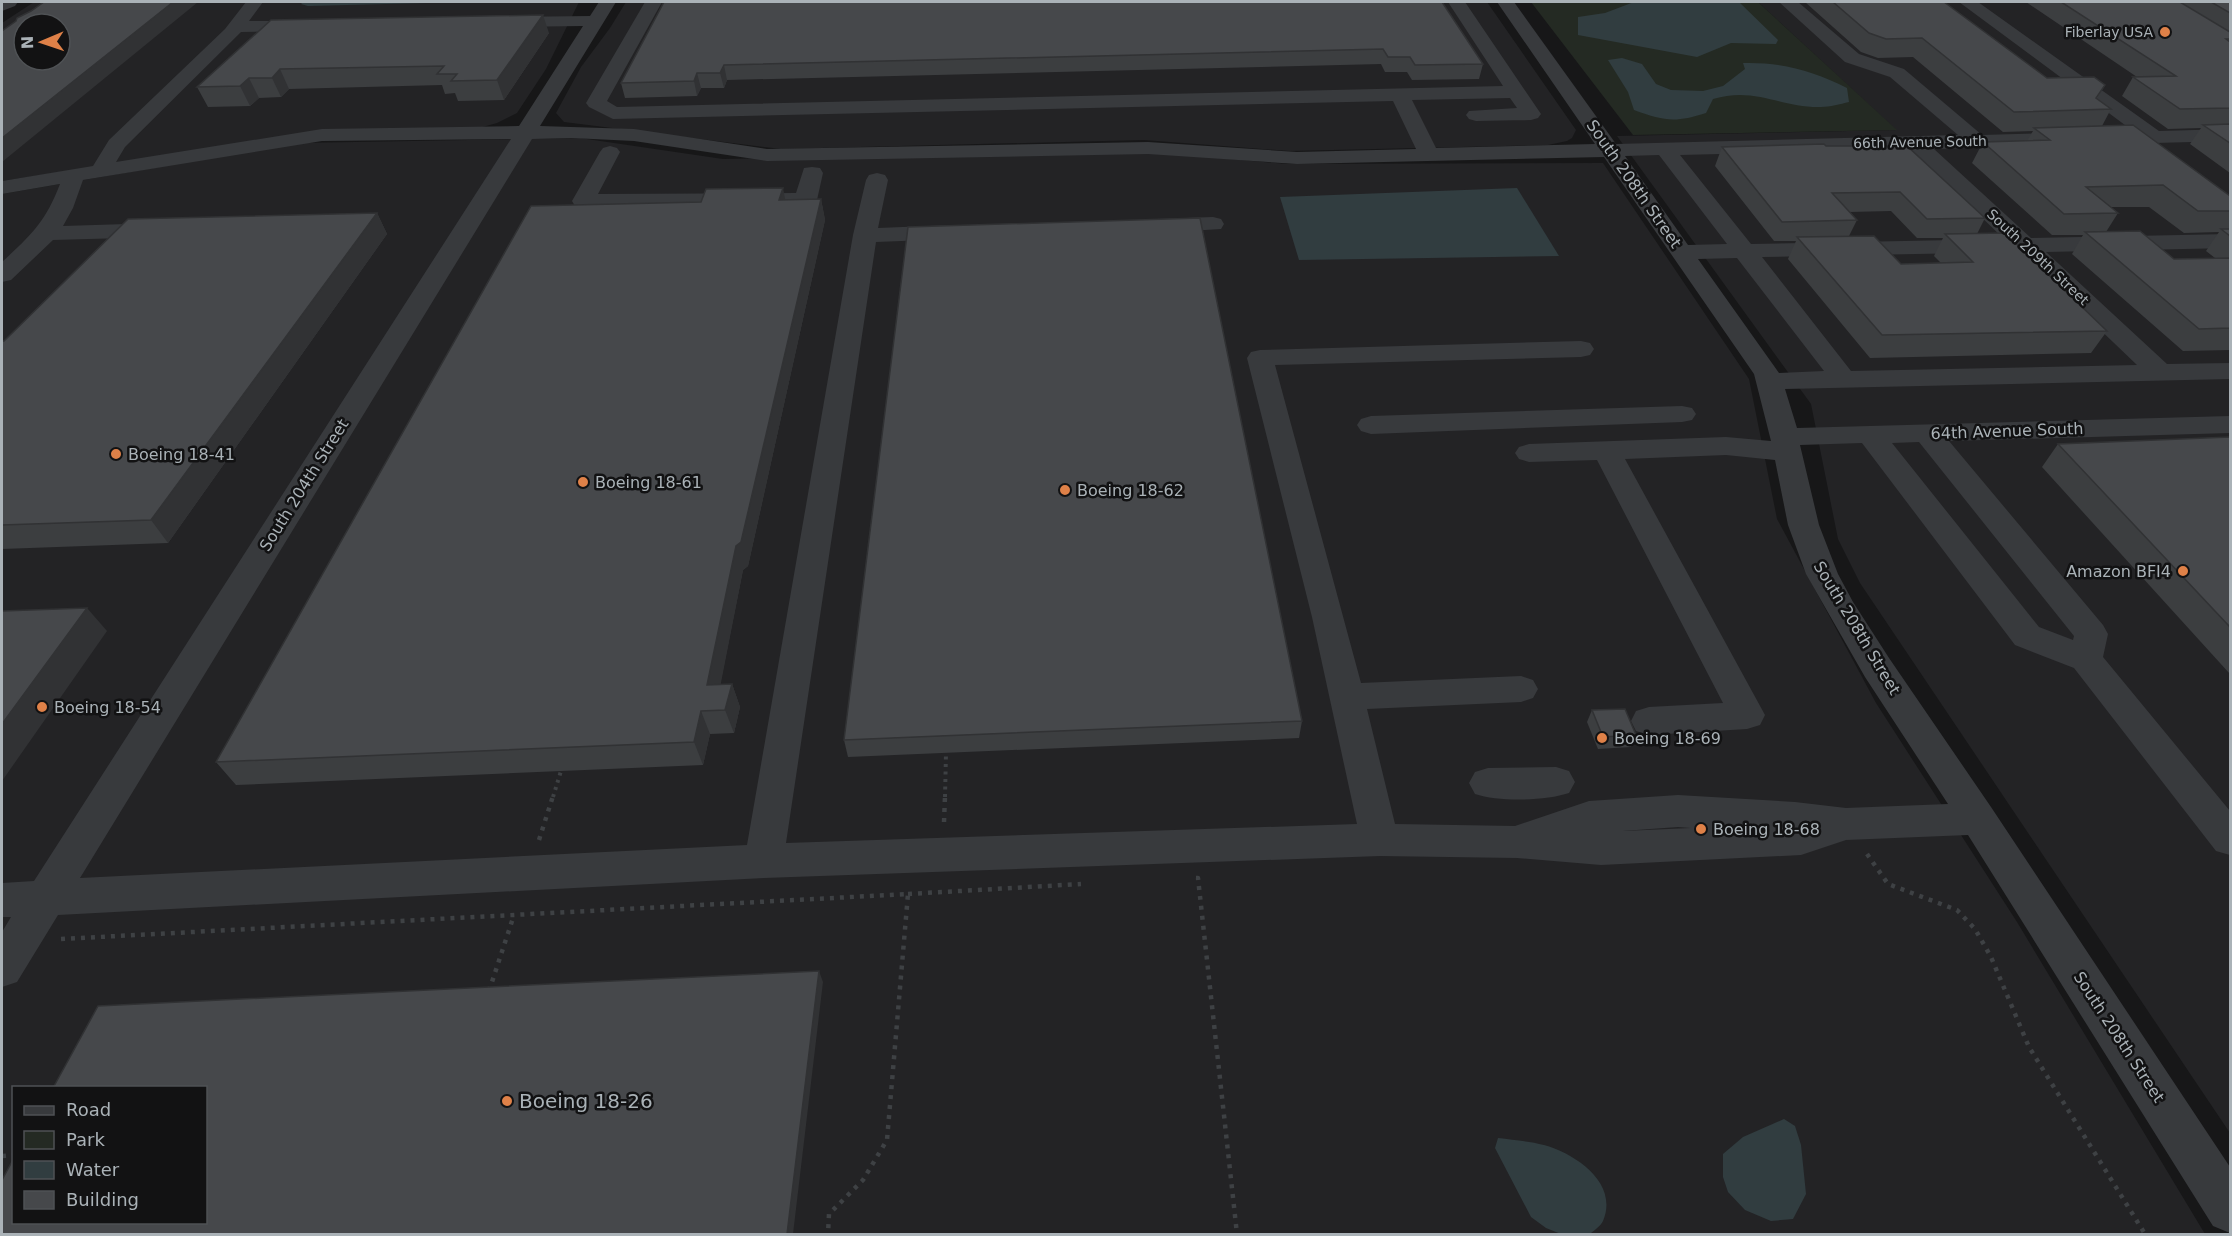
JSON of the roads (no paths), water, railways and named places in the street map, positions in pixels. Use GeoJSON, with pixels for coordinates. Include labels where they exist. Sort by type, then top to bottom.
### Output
{"type":"FeatureCollection","features":[{"type":"Feature","properties":{"kind":"street"},"geometry":{"type":"LineString","coordinates":[[2,6],[9,2]]}},
{"type":"Feature","properties":{"kind":"street"},"geometry":{"type":"LineString","coordinates":[[101,170],[116,144],[235,27],[254,2]]}},
{"type":"Feature","properties":{"kind":"street","name":"South 204th Street"},"geometry":{"type":"LineString","coordinates":[[2,968],[520,142],[613,22],[607,2]]}},
{"type":"Feature","properties":{"kind":"street"},"geometry":{"type":"LineString","coordinates":[[482,23],[613,22],[653,2]]}},
{"type":"Feature","properties":{"kind":"street"},"geometry":{"type":"LineString","coordinates":[[1455,116],[1531,114],[1457,2]]}},
{"type":"Feature","properties":{"kind":"street","name":"South 208th Street"},"geometry":{"type":"LineString","coordinates":[[1506,2],[1770,381],[1778,404],[1800,518],[1822,574],[1863,644],[2230,1209]]}},
{"type":"Feature","properties":{"kind":"street"},"geometry":{"type":"LineString","coordinates":[[1788,2],[1852,58],[1897,73],[1977,141]]}},
{"type":"Feature","properties":{"kind":"street"},"geometry":{"type":"LineString","coordinates":[[1968,2],[2148,136],[2175,160]]}},
{"type":"Feature","properties":{"kind":"street"},"geometry":{"type":"LineString","coordinates":[[613,22],[596,103],[614,113],[1516,92]]}},
{"type":"Feature","properties":{"kind":"street"},"geometry":{"type":"LineString","coordinates":[[235,27],[329,26]]}},
{"type":"Feature","properties":{"kind":"street"},"geometry":{"type":"LineString","coordinates":[[1400,95],[1429,155]]}},
{"type":"Feature","properties":{"kind":"street"},"geometry":{"type":"LineString","coordinates":[[687,143],[719,125],[725,111]]}},
{"type":"Feature","properties":{"kind":"street"},"geometry":{"type":"LineString","coordinates":[[1411,117],[1433,116]]}},
{"type":"Feature","properties":{"kind":"street","name":"66th Avenue South"},"geometry":{"type":"LineString","coordinates":[[2,187],[322,135],[520,142],[634,135],[883,171],[1148,148],[1297,158],[2230,135]]}},
{"type":"Feature","properties":{"kind":"street","name":"South 209th Street"},"geometry":{"type":"LineString","coordinates":[[1915,142],[2160,372]]}},
{"type":"Feature","properties":{"kind":"street"},"geometry":{"type":"LineString","coordinates":[[1664,148],[1844,380]]}},
{"type":"Feature","properties":{"kind":"street"},"geometry":{"type":"LineString","coordinates":[[610,152],[584,201],[806,200],[812,173]]}},
{"type":"Feature","properties":{"kind":"street"},"geometry":{"type":"LineString","coordinates":[[764,861],[865,235],[883,171]]}},
{"type":"Feature","properties":{"kind":"street"},"geometry":{"type":"LineString","coordinates":[[2,275],[47,233],[62,208],[74,176]]}},
{"type":"Feature","properties":{"kind":"street"},"geometry":{"type":"LineString","coordinates":[[1131,227],[1213,224]]}},
{"type":"Feature","properties":{"kind":"street"},"geometry":{"type":"LineString","coordinates":[[47,233],[177,229]]}},
{"type":"Feature","properties":{"kind":"street"},"geometry":{"type":"LineString","coordinates":[[865,235],[972,232]]}},
{"type":"Feature","properties":{"kind":"street"},"geometry":{"type":"LineString","coordinates":[[1682,252],[2230,241]]}},
{"type":"Feature","properties":{"kind":"street"},"geometry":{"type":"LineString","coordinates":[[1380,840],[1260,358],[1581,350]]}},
{"type":"Feature","properties":{"kind":"street"},"geometry":{"type":"LineString","coordinates":[[1770,381],[2230,371]]}},
{"type":"Feature","properties":{"kind":"street"},"geometry":{"type":"LineString","coordinates":[[1371,425],[1682,414]]}},
{"type":"Feature","properties":{"kind":"street","name":"64th Avenue South"},"geometry":{"type":"LineString","coordinates":[[1529,453],[1786,444],[1870,434],[2230,424]]}},
{"type":"Feature","properties":{"kind":"street"},"geometry":{"type":"LineString","coordinates":[[1927,433],[2091,634],[2086,659]]}},
{"type":"Feature","properties":{"kind":"street"},"geometry":{"type":"LineString","coordinates":[[1870,434],[2027,636],[2086,659],[2230,838]]}},
{"type":"Feature","properties":{"kind":"street"},"geometry":{"type":"LineString","coordinates":[[1606,450],[1747,715],[1649,722]]}},
{"type":"Feature","properties":{"kind":"street"},"geometry":{"type":"LineString","coordinates":[[1346,697],[1521,689]]}},
{"type":"Feature","properties":{"kind":"street"},"geometry":{"type":"LineString","coordinates":[[1488,783],[1556,782]]}},
{"type":"Feature","properties":{"kind":"street"},"geometry":{"type":"LineString","coordinates":[[2,900],[764,861],[1380,840],[1517,842],[1601,848],[1855,837],[1978,819]]}},
{"type":"Feature","properties":{"kind":"water"},"geometry":{"type":"Polygon","coordinates":[[[303,2],[466,2],[308,6],[301,4],[303,2]]]}},
{"type":"Feature","properties":{"kind":"water"},"geometry":{"type":"Polygon","coordinates":[[[1634,2],[1739,2],[1778,40],[1776,44],[1731,43],[1697,57],[1578,35],[1578,17],[1605,13],[1634,2]]]}},
{"type":"Feature","properties":{"kind":"water"},"geometry":{"type":"Polygon","coordinates":[[[1622,58],[1642,64],[1656,84],[1671,90],[1703,91],[1723,86],[1745,69],[1743,63],[1784,66],[1809,72],[1847,88],[1849,102],[1824,107],[1793,104],[1755,96],[1728,96],[1713,99],[1706,113],[1678,119],[1654,117],[1634,110],[1628,92],[1608,60],[1622,58]]]}},
{"type":"Feature","properties":{"kind":"water"},"geometry":{"type":"Polygon","coordinates":[[[1517,188],[1559,256],[1299,260],[1280,197],[1517,188]]]}},
{"type":"Feature","properties":{"kind":"water"},"geometry":{"type":"Polygon","coordinates":[[[1784,1119],[1795,1126],[1801,1145],[1806,1194],[1793,1219],[1771,1221],[1745,1210],[1728,1192],[1723,1177],[1723,1154],[1743,1137],[1784,1119]]]}},
{"type":"Feature","properties":{"kind":"water"},"geometry":{"type":"Polygon","coordinates":[[[1498,1138],[1556,1149],[1569,1155],[1592,1172],[1605,1194],[1606,1207],[1601,1225],[1590,1234],[1561,1234],[1546,1228],[1531,1217],[1495,1148],[1498,1138]]]}},
{"type":"Feature","properties":{"kind":"place","name":"Fiberlay USA"},"geometry":{"type":"Point","coordinates":[2165,32]}},
{"type":"Feature","properties":{"kind":"place","name":"Boeing 18-41"},"geometry":{"type":"Point","coordinates":[116,454]}},
{"type":"Feature","properties":{"kind":"place","name":"Boeing 18-61"},"geometry":{"type":"Point","coordinates":[583,482]}},
{"type":"Feature","properties":{"kind":"place","name":"Boeing 18-62"},"geometry":{"type":"Point","coordinates":[1065,490]}},
{"type":"Feature","properties":{"kind":"place","name":"Amazon BFI4"},"geometry":{"type":"Point","coordinates":[2183,571]}},
{"type":"Feature","properties":{"kind":"place","name":"Boeing 18-54"},"geometry":{"type":"Point","coordinates":[42,707]}},
{"type":"Feature","properties":{"kind":"place","name":"Boeing 18-69"},"geometry":{"type":"Point","coordinates":[1602,738]}},
{"type":"Feature","properties":{"kind":"place","name":"Boeing 18-68"},"geometry":{"type":"Point","coordinates":[1701,829]}},
{"type":"Feature","properties":{"kind":"place","name":"Boeing 18-26"},"geometry":{"type":"Point","coordinates":[507,1101]}}]}
